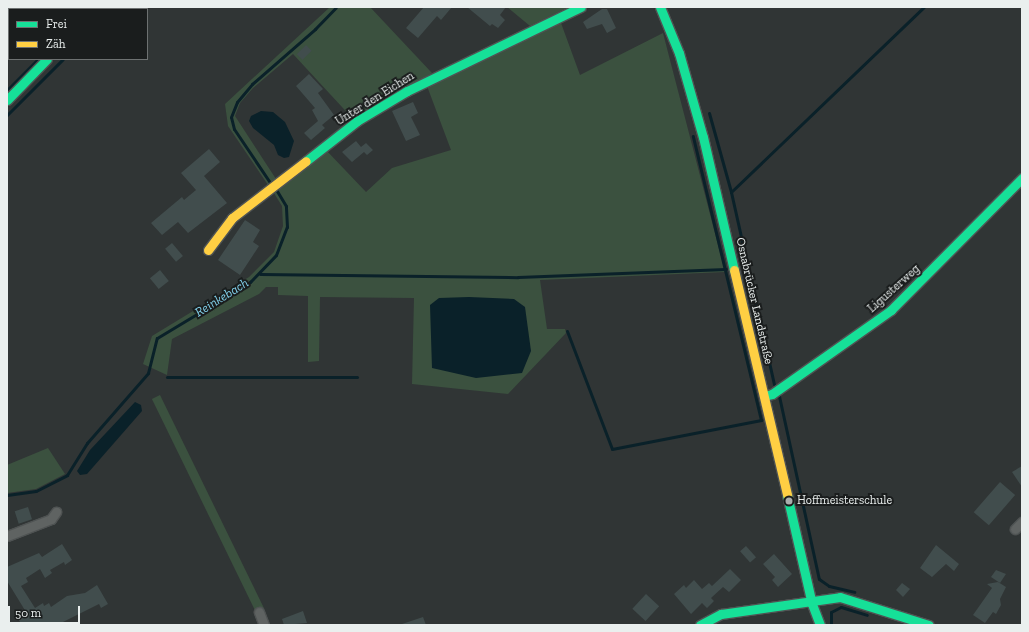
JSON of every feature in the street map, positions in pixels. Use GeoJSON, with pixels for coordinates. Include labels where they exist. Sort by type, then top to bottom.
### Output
{"type":"FeatureCollection","features":[{"type":"Feature","properties":{"kind":"street","name":"Unter den Eichen"},"geometry":{"type":"LineString","coordinates":[[208,250],[232,218],[266,190],[357,121],[407,91],[581,7]]}},
{"type":"Feature","properties":{"kind":"street","name":"Osnabrücker Landstraße"},"geometry":{"type":"LineString","coordinates":[[660,7],[678,53],[703,137],[812,602],[820,625]]}},
{"type":"Feature","properties":{"kind":"street"},"geometry":{"type":"LineString","coordinates":[[7,100],[46,60]]}},
{"type":"Feature","properties":{"kind":"street","name":"Ligusterweg"},"geometry":{"type":"LineString","coordinates":[[764,396],[772,394],[891,310],[1022,178]]}},
{"type":"Feature","properties":{"kind":"street"},"geometry":{"type":"LineString","coordinates":[[7,536],[51,519],[56,512]]}},
{"type":"Feature","properties":{"kind":"street"},"geometry":{"type":"LineString","coordinates":[[1014,528],[1022,522]]}},
{"type":"Feature","properties":{"kind":"street"},"geometry":{"type":"LineString","coordinates":[[700,625],[721,614],[840,597],[879,612],[929,625]]}},
{"type":"Feature","properties":{"kind":"street","name":"Osnabrücker Landstraße"},"geometry":{"type":"LineString","coordinates":[[812,602],[812,625]]}},
{"type":"Feature","properties":{"kind":"street"},"geometry":{"type":"LineString","coordinates":[[259,612],[264,625]]}},
{"type":"Feature","properties":{"kind":"green space"},"geometry":{"type":"Polygon","coordinates":[[[330,7],[370,7],[432,73],[354,120],[293,54],[253,88],[240,103],[235,116],[276,179],[268,185],[228,126],[225,104],[330,7]]]}},
{"type":"Feature","properties":{"kind":"green space"},"geometry":{"type":"Polygon","coordinates":[[[507,7],[569,7],[530,26],[507,7]]]}},
{"type":"Feature","properties":{"kind":"green space"},"geometry":{"type":"Polygon","coordinates":[[[561,23],[580,75],[663,33],[725,272],[540,280],[547,329],[565,329],[566,333],[508,394],[412,384],[414,298],[320,297],[319,361],[308,362],[308,296],[278,295],[278,287],[266,287],[259,294],[172,339],[167,375],[143,364],[152,336],[249,277],[274,252],[283,226],[282,206],[272,190],[326,150],[366,192],[392,168],[451,150],[427,86],[561,23]]]}},
{"type":"Feature","properties":{"kind":"green space"},"geometry":{"type":"Polygon","coordinates":[[[160,395],[264,608],[256,612],[152,399],[160,395]]]}},
{"type":"Feature","properties":{"kind":"green space"},"geometry":{"type":"Polygon","coordinates":[[[48,448],[65,474],[36,489],[7,493],[7,465],[48,448]]]}},
{"type":"Feature","properties":{"kind":"water"},"geometry":{"type":"Polygon","coordinates":[[[261,111],[273,112],[285,122],[294,141],[289,157],[284,158],[278,155],[274,145],[253,128],[249,121],[251,116],[261,111]]]}},
{"type":"Feature","properties":{"kind":"water"},"geometry":{"type":"Polygon","coordinates":[[[469,297],[514,299],[525,307],[531,351],[522,373],[476,378],[432,368],[430,305],[439,298],[469,297]]]}},
{"type":"Feature","properties":{"kind":"water"},"geometry":{"type":"Polygon","coordinates":[[[135,402],[141,405],[142,411],[87,474],[80,475],[77,471],[90,450],[135,402]]]}},
{"type":"Feature","properties":{"kind":"building"},"geometry":{"type":"Polygon","coordinates":[[[424,7],[452,7],[441,20],[437,16],[418,38],[406,28],[424,7]]]}},
{"type":"Feature","properties":{"kind":"building"},"geometry":{"type":"Polygon","coordinates":[[[467,7],[506,7],[500,15],[505,20],[498,28],[492,24],[490,26],[467,7]]]}},
{"type":"Feature","properties":{"kind":"building"},"geometry":{"type":"Polygon","coordinates":[[[602,9],[607,9],[616,28],[607,33],[602,24],[587,29],[583,22],[602,9]]]}},
{"type":"Feature","properties":{"kind":"building"},"geometry":{"type":"Polygon","coordinates":[[[306,45],[312,51],[302,60],[297,54],[306,45]]]}},
{"type":"Feature","properties":{"kind":"building"},"geometry":{"type":"Polygon","coordinates":[[[309,74],[323,89],[318,93],[334,115],[322,125],[325,128],[311,140],[304,133],[318,121],[312,110],[315,108],[296,86],[309,74]]]}},
{"type":"Feature","properties":{"kind":"building"},"geometry":{"type":"Polygon","coordinates":[[[413,102],[418,113],[411,117],[420,135],[406,141],[392,111],[413,102]]]}},
{"type":"Feature","properties":{"kind":"building"},"geometry":{"type":"Polygon","coordinates":[[[356,141],[361,147],[366,143],[373,150],[367,155],[364,152],[352,162],[342,152],[356,141]]]}},
{"type":"Feature","properties":{"kind":"building"},"geometry":{"type":"Polygon","coordinates":[[[209,149],[220,162],[204,176],[227,203],[188,233],[178,222],[162,235],[151,223],[182,197],[184,200],[196,190],[181,173],[209,149]]]}},
{"type":"Feature","properties":{"kind":"building"},"geometry":{"type":"Polygon","coordinates":[[[245,220],[260,230],[253,242],[259,246],[240,275],[218,260],[245,220]]]}},
{"type":"Feature","properties":{"kind":"building"},"geometry":{"type":"Polygon","coordinates":[[[172,243],[183,256],[176,262],[165,249],[172,243]]]}},
{"type":"Feature","properties":{"kind":"building"},"geometry":{"type":"Polygon","coordinates":[[[160,270],[169,281],[159,289],[150,278],[160,270]]]}},
{"type":"Feature","properties":{"kind":"building"},"geometry":{"type":"Polygon","coordinates":[[[1022,466],[1022,487],[1012,472],[1022,466]]]}},
{"type":"Feature","properties":{"kind":"building"},"geometry":{"type":"Polygon","coordinates":[[[1000,482],[1015,495],[989,525],[974,512],[1000,482]]]}},
{"type":"Feature","properties":{"kind":"building"},"geometry":{"type":"Polygon","coordinates":[[[28,507],[32,519],[19,524],[15,511],[28,507]]]}},
{"type":"Feature","properties":{"kind":"building"},"geometry":{"type":"Polygon","coordinates":[[[62,544],[72,560],[65,565],[64,562],[50,570],[52,573],[45,578],[40,569],[26,578],[28,582],[21,586],[35,608],[43,603],[44,606],[49,603],[51,607],[67,596],[85,593],[97,585],[108,604],[101,608],[99,604],[57,625],[22,625],[17,617],[26,612],[7,581],[7,567],[39,553],[42,557],[62,544]]]}},
{"type":"Feature","properties":{"kind":"building"},"geometry":{"type":"Polygon","coordinates":[[[936,545],[959,564],[954,571],[946,564],[932,577],[920,568],[936,545]]]}},
{"type":"Feature","properties":{"kind":"building"},"geometry":{"type":"Polygon","coordinates":[[[746,546],[756,557],[750,563],[740,551],[746,546]]]}},
{"type":"Feature","properties":{"kind":"building"},"geometry":{"type":"Polygon","coordinates":[[[774,554],[792,574],[778,587],[772,580],[775,577],[763,564],[774,554]]]}},
{"type":"Feature","properties":{"kind":"building"},"geometry":{"type":"Polygon","coordinates":[[[730,569],[741,580],[729,592],[723,587],[711,598],[714,601],[707,608],[702,603],[691,614],[674,594],[684,585],[686,588],[694,580],[702,589],[709,583],[712,586],[730,569]]]}},
{"type":"Feature","properties":{"kind":"building"},"geometry":{"type":"Polygon","coordinates":[[[996,570],[1006,574],[1000,583],[991,577],[996,570]]]}},
{"type":"Feature","properties":{"kind":"building"},"geometry":{"type":"Polygon","coordinates":[[[998,582],[1006,587],[1000,599],[1001,605],[996,614],[993,612],[985,623],[973,615],[992,588],[987,584],[998,582]]]}},
{"type":"Feature","properties":{"kind":"building"},"geometry":{"type":"Polygon","coordinates":[[[902,583],[910,589],[903,597],[896,590],[902,583]]]}},
{"type":"Feature","properties":{"kind":"building"},"geometry":{"type":"Polygon","coordinates":[[[646,594],[659,606],[646,621],[632,609],[646,594]]]}},
{"type":"Feature","properties":{"kind":"building"},"geometry":{"type":"Polygon","coordinates":[[[303,611],[307,623],[284,625],[282,619],[303,611]]]}},
{"type":"Feature","properties":{"kind":"building"},"geometry":{"type":"Polygon","coordinates":[[[423,617],[426,625],[402,625],[402,624],[423,617]]]}},
{"type":"Feature","properties":{"kind":"waterway","name":"Reinkebach"},"geometry":{"type":"LineString","coordinates":[[271,184],[234,129],[231,117],[237,102],[252,84],[315,29],[336,7]]}},
{"type":"Feature","properties":{"kind":"waterway"},"geometry":{"type":"LineString","coordinates":[[731,192],[924,7]]}},
{"type":"Feature","properties":{"kind":"waterway"},"geometry":{"type":"LineString","coordinates":[[7,90],[37,60]]}},
{"type":"Feature","properties":{"kind":"waterway"},"geometry":{"type":"LineString","coordinates":[[7,115],[62,60]]}},
{"type":"Feature","properties":{"kind":"waterway"},"geometry":{"type":"LineString","coordinates":[[709,113],[731,192],[774,384]]}},
{"type":"Feature","properties":{"kind":"waterway"},"geometry":{"type":"LineString","coordinates":[[567,331],[612,449],[761,420],[693,136]]}},
{"type":"Feature","properties":{"kind":"waterway","name":"Reinkebach"},"geometry":{"type":"LineString","coordinates":[[7,495],[36,491],[67,475],[87,443],[148,373],[157,338],[250,282],[276,255],[287,227],[286,206],[275,188]]}},
{"type":"Feature","properties":{"kind":"waterway"},"geometry":{"type":"LineString","coordinates":[[260,274],[518,277],[726,269]]}},
{"type":"Feature","properties":{"kind":"waterway"},"geometry":{"type":"LineString","coordinates":[[167,377],[357,377]]}},
{"type":"Feature","properties":{"kind":"waterway"},"geometry":{"type":"LineString","coordinates":[[779,396],[819,579],[829,586],[854,592]]}},
{"type":"Feature","properties":{"kind":"waterway"},"geometry":{"type":"LineString","coordinates":[[831,625],[831,612],[841,607],[867,615]]}},
{"type":"Feature","properties":{"kind":"traffic: fast"},"geometry":{"type":"LineString","coordinates":[[306,161],[357,121],[407,91],[581,7]]}},
{"type":"Feature","properties":{"kind":"traffic: fast"},"geometry":{"type":"LineString","coordinates":[[660,7],[679,53],[703,137],[734,270]]}},
{"type":"Feature","properties":{"kind":"traffic: fast"},"geometry":{"type":"LineString","coordinates":[[7,100],[46,60]]}},
{"type":"Feature","properties":{"kind":"traffic: fast"},"geometry":{"type":"LineString","coordinates":[[764,396],[772,394],[891,310],[1022,178]]}},
{"type":"Feature","properties":{"kind":"traffic: fast"},"geometry":{"type":"LineString","coordinates":[[787,495],[812,604],[820,625]]}},
{"type":"Feature","properties":{"kind":"traffic: fast"},"geometry":{"type":"LineString","coordinates":[[700,625],[721,614],[840,597],[929,625]]}},
{"type":"Feature","properties":{"kind":"traffic: slow"},"geometry":{"type":"LineString","coordinates":[[208,250],[232,218],[306,161]]}},
{"type":"Feature","properties":{"kind":"traffic: slow"},"geometry":{"type":"LineString","coordinates":[[734,270],[787,495]]}},
{"type":"Feature","properties":{"kind":"place","name":"Hoffmeisterschule"},"geometry":{"type":"Point","coordinates":[789,501]}}]}
